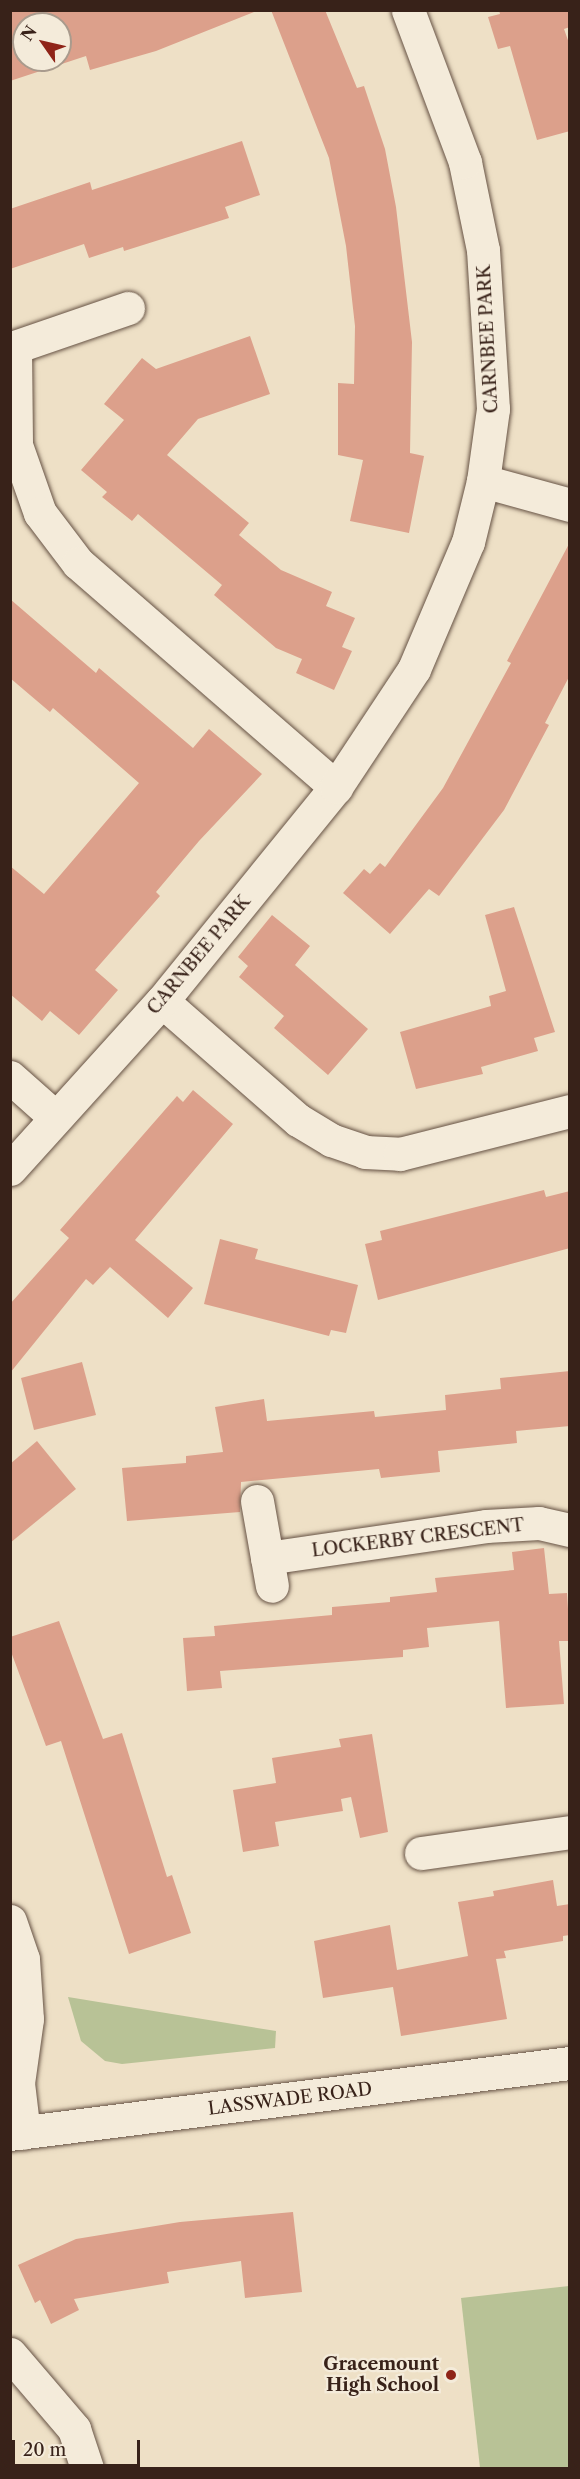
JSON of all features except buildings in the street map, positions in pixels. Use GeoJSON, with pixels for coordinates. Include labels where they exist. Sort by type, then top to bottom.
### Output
{"type":"FeatureCollection","features":[{"type":"Feature","properties":{"kind":"street","name":"CARNBEE PARK"},"geometry":{"type":"LineString","coordinates":[[10,1168],[162,1001],[336,787],[414,669],[468,542],[483,481],[493,409],[483,250],[465,162],[408,10]]}},
{"type":"Feature","properties":{"kind":"street"},"geometry":{"type":"LineString","coordinates":[[128,308],[13,346],[16,445],[40,513],[78,563],[336,787]]}},
{"type":"Feature","properties":{"kind":"street"},"geometry":{"type":"LineString","coordinates":[[483,481],[570,505]]}},
{"type":"Feature","properties":{"kind":"street"},"geometry":{"type":"LineString","coordinates":[[162,1001],[298,1120],[331,1140],[365,1152],[400,1154],[570,1111]]}},
{"type":"Feature","properties":{"kind":"street"},"geometry":{"type":"LineString","coordinates":[[10,1077],[55,1117]]}},
{"type":"Feature","properties":{"kind":"street","name":"LOCKERBY CRESCENT"},"geometry":{"type":"LineString","coordinates":[[257,1501],[270,1572],[486,1526],[539,1523],[570,1530]]}},
{"type":"Feature","properties":{"kind":"street"},"geometry":{"type":"LineString","coordinates":[[421,1853],[570,1832]]}},
{"type":"Feature","properties":{"kind":"street"},"geometry":{"type":"LineString","coordinates":[[10,1921],[24,1959],[27,2019],[14,2073],[17,2133]]}},
{"type":"Feature","properties":{"kind":"street","name":"LASSWADE ROAD"},"geometry":{"type":"LineString","coordinates":[[17,2133],[570,2063]]}},
{"type":"Feature","properties":{"kind":"street"},"geometry":{"type":"LineString","coordinates":[[10,2354],[74,2429],[87,2469]]}},
{"type":"Feature","properties":{"kind":"green space"},"geometry":{"type":"Polygon","coordinates":[[[68,1997],[276,2031],[275,2048],[122,2064],[105,2061],[81,2041],[68,1997]]]}},
{"type":"Feature","properties":{"kind":"green space"},"geometry":{"type":"Polygon","coordinates":[[[569,2286],[569,2468],[480,2468],[461,2298],[569,2286]]]}},
{"type":"Feature","properties":{"kind":"place","name":"Gracemount High School"},"geometry":{"type":"Point","coordinates":[451,2375]}}]}
